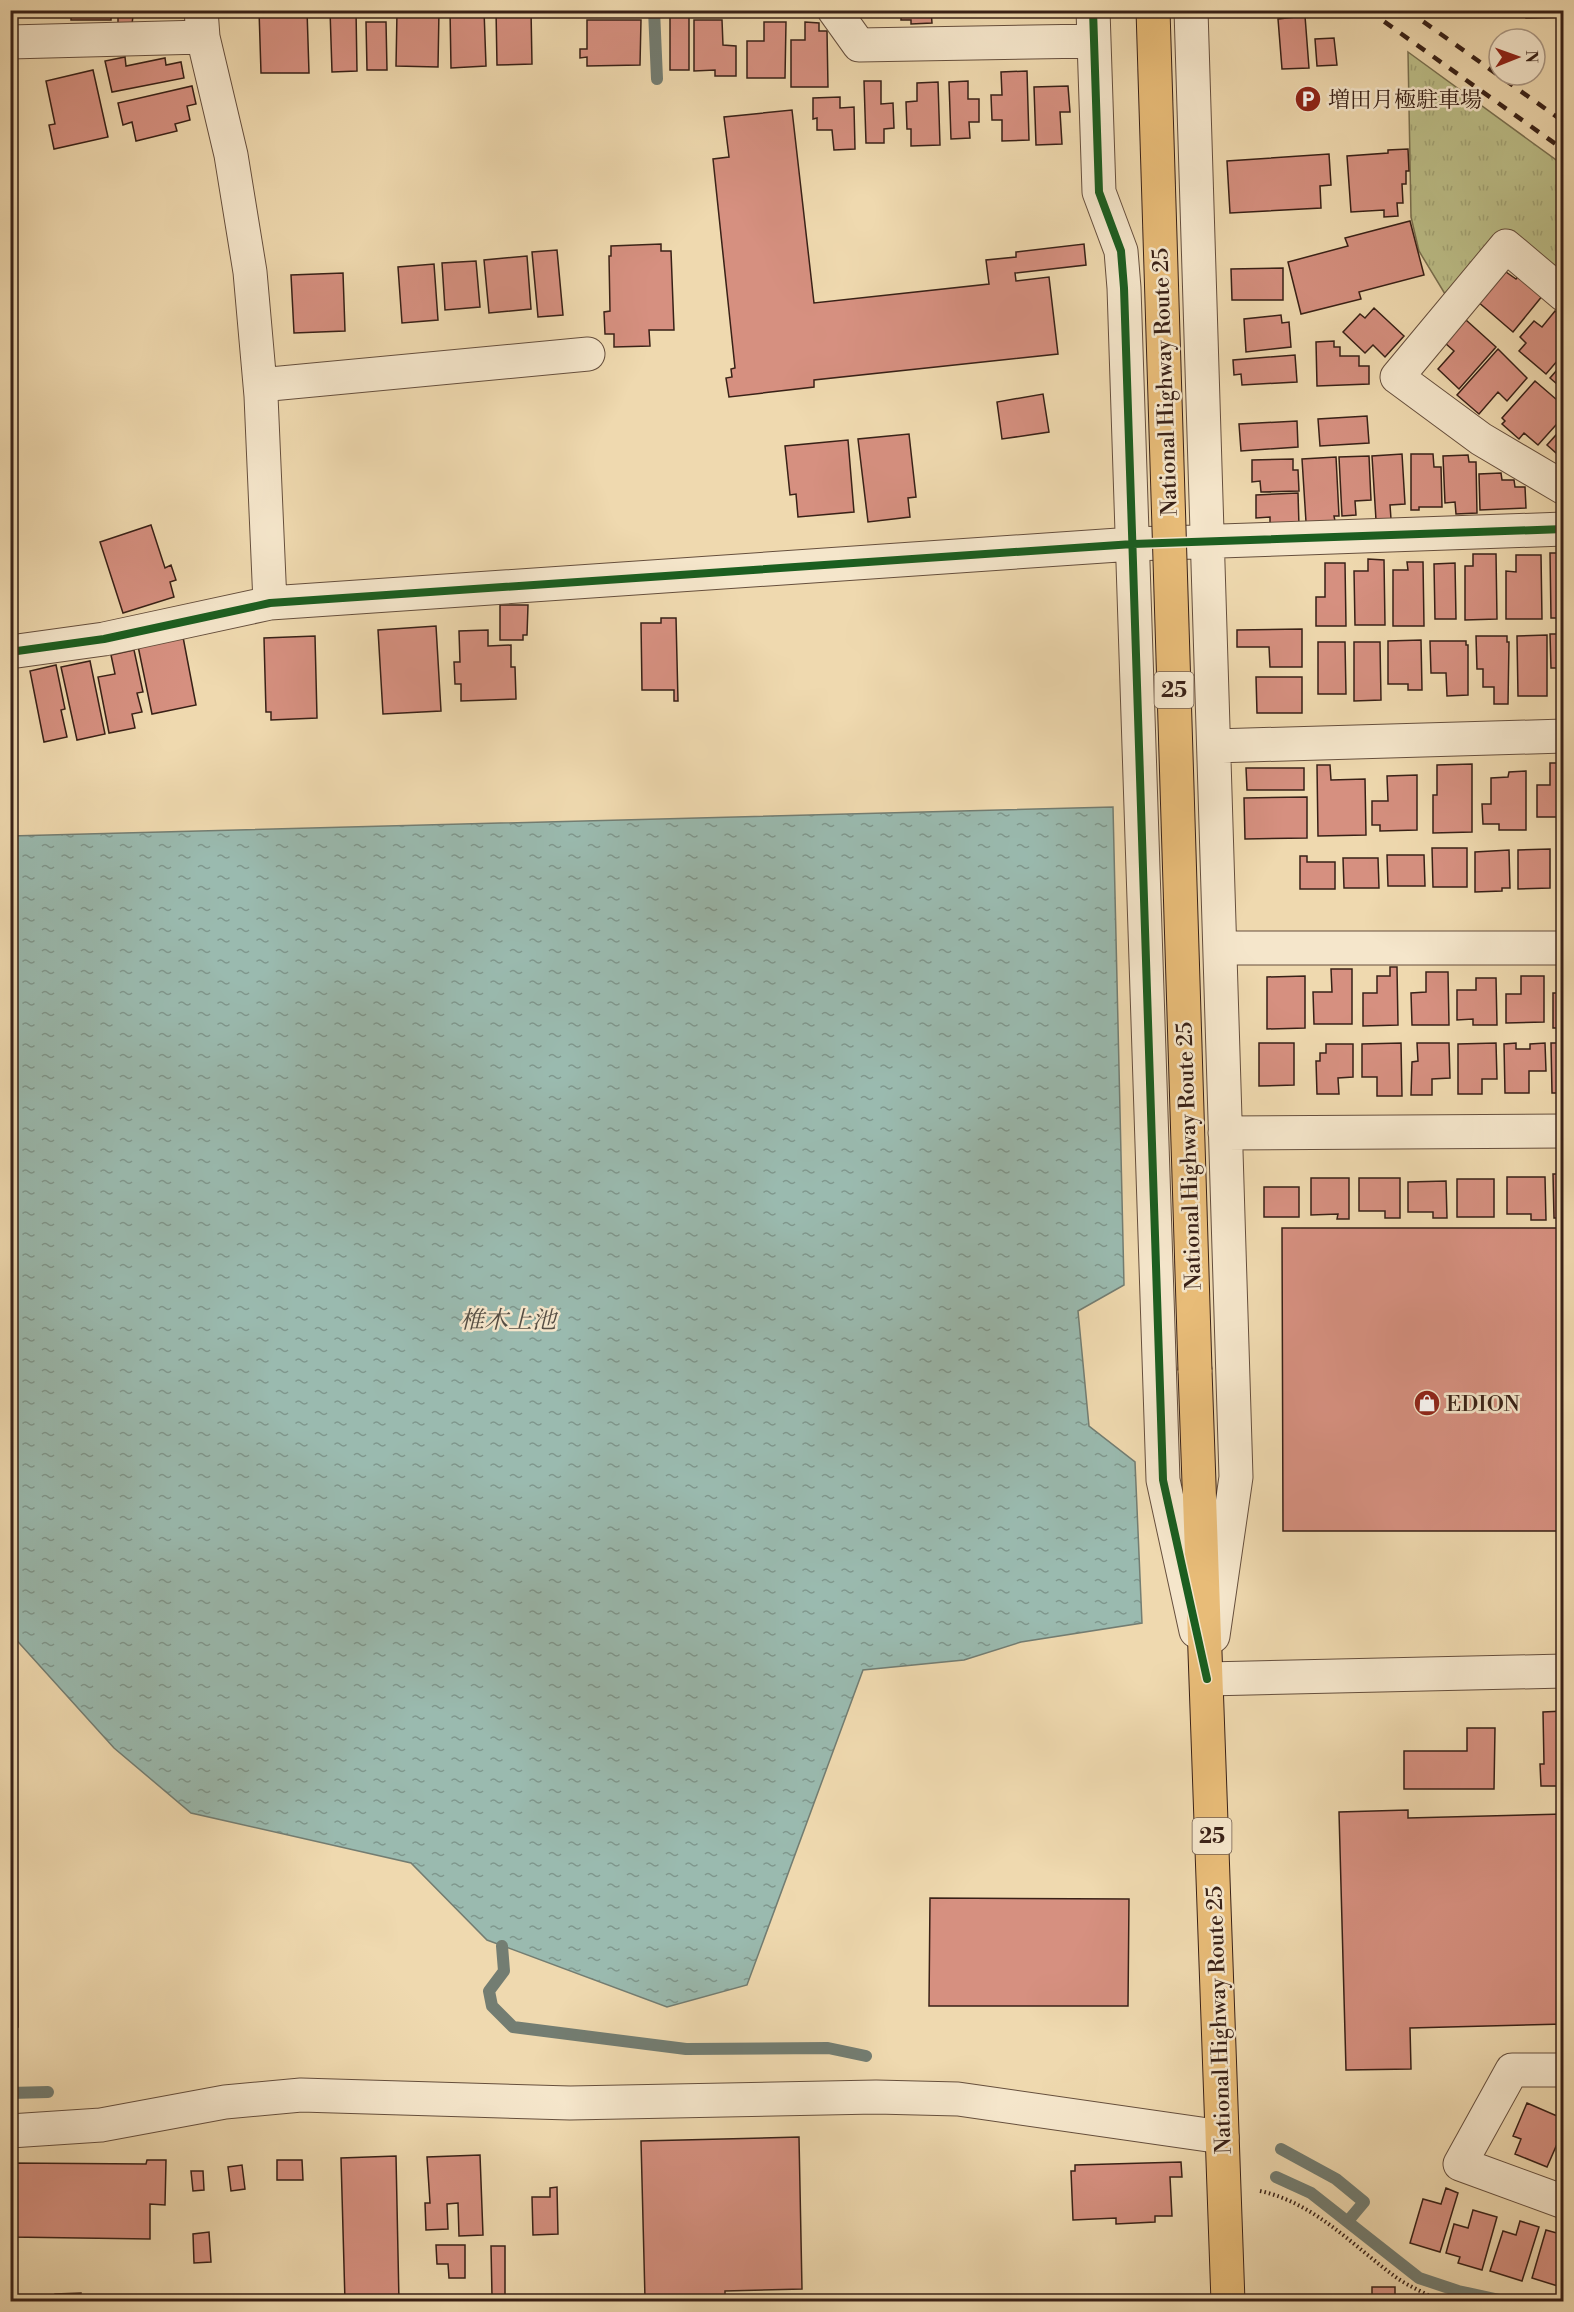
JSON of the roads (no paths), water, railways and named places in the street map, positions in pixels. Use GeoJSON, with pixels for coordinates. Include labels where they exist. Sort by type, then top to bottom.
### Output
{"type":"FeatureCollection","features":[{"type":"Feature","properties":{"kind":"highway","name":"National Highway Route 25"},"geometry":{"type":"LineString","coordinates":[[1153,10],[1195,1370],[1228,2301]]}},
{"type":"Feature","properties":{"kind":"street"},"geometry":{"type":"LineString","coordinates":[[834,10],[860,45],[1094,26],[1099,192],[1121,251],[1124,288],[1163,1480],[1207,1679]]}},
{"type":"Feature","properties":{"kind":"street"},"geometry":{"type":"LineString","coordinates":[[1191,10],[1236,1478],[1207,1679]]}},
{"type":"Feature","properties":{"kind":"street"},"geometry":{"type":"LineString","coordinates":[[10,42],[202,24],[231,155],[250,272],[260,385],[270,603]]}},
{"type":"Feature","properties":{"kind":"street"},"geometry":{"type":"LineString","coordinates":[[1563,295],[1506,246],[1397,377],[1481,439],[1563,488]]}},
{"type":"Feature","properties":{"kind":"street"},"geometry":{"type":"LineString","coordinates":[[1124,288],[1199,285]]}},
{"type":"Feature","properties":{"kind":"street"},"geometry":{"type":"LineString","coordinates":[[260,385],[588,354]]}},
{"type":"Feature","properties":{"kind":"street"},"geometry":{"type":"LineString","coordinates":[[10,652],[104,639],[270,603],[1133,544],[1563,529]]}},
{"type":"Feature","properties":{"kind":"street"},"geometry":{"type":"LineString","coordinates":[[1214,746],[1563,736]]}},
{"type":"Feature","properties":{"kind":"street"},"geometry":{"type":"LineString","coordinates":[[1220,948],[1563,948]]}},
{"type":"Feature","properties":{"kind":"street"},"geometry":{"type":"LineString","coordinates":[[1225,1133],[1563,1131]]}},
{"type":"Feature","properties":{"kind":"street"},"geometry":{"type":"LineString","coordinates":[[1207,1679],[1563,1671]]}},
{"type":"Feature","properties":{"kind":"street"},"geometry":{"type":"LineString","coordinates":[[1563,2070],[1512,2070],[1460,2164],[1563,2202]]}},
{"type":"Feature","properties":{"kind":"street"},"geometry":{"type":"LineString","coordinates":[[10,2131],[102,2125],[225,2102],[301,2095],[570,2103],[876,2097],[958,2099],[1222,2137]]}},
{"type":"Feature","properties":{"kind":"water","name":"椎木上池"},"geometry":{"type":"Polygon","coordinates":[[[1113,807],[1124,1285],[1078,1311],[1089,1426],[1135,1462],[1142,1623],[1021,1642],[964,1660],[863,1670],[747,1985],[667,2007],[487,1940],[411,1863],[191,1813],[114,1748],[11,1634],[11,836],[1113,807]]]}},
{"type":"Feature","properties":{"kind":"waterway"},"geometry":{"type":"LineString","coordinates":[[654,10],[657,79]]}},
{"type":"Feature","properties":{"kind":"waterway"},"geometry":{"type":"LineString","coordinates":[[502,1946],[504,1971],[489,1991],[492,2006],[513,2027],[686,2049],[828,2048],[866,2056]]}},
{"type":"Feature","properties":{"kind":"waterway"},"geometry":{"type":"LineString","coordinates":[[10,2093],[48,2092]]}},
{"type":"Feature","properties":{"kind":"waterway"},"geometry":{"type":"LineString","coordinates":[[1281,2149],[1336,2179],[1364,2202],[1348,2221]]}},
{"type":"Feature","properties":{"kind":"waterway"},"geometry":{"type":"LineString","coordinates":[[1276,2177],[1311,2193],[1419,2278],[1458,2291],[1509,2302]]}},
{"type":"Feature","properties":{"kind":"railway"},"geometry":{"type":"LineString","coordinates":[[1368,10],[1564,150]]}},
{"type":"Feature","properties":{"kind":"railway"},"geometry":{"type":"LineString","coordinates":[[1407,10],[1564,122]]}},
{"type":"Feature","properties":{"kind":"place","name":"増田月極駐車場"},"geometry":{"type":"Point","coordinates":[1308,99]}},
{"type":"Feature","properties":{"kind":"place","name":"EDION"},"geometry":{"type":"Point","coordinates":[1427,1403]}}]}
